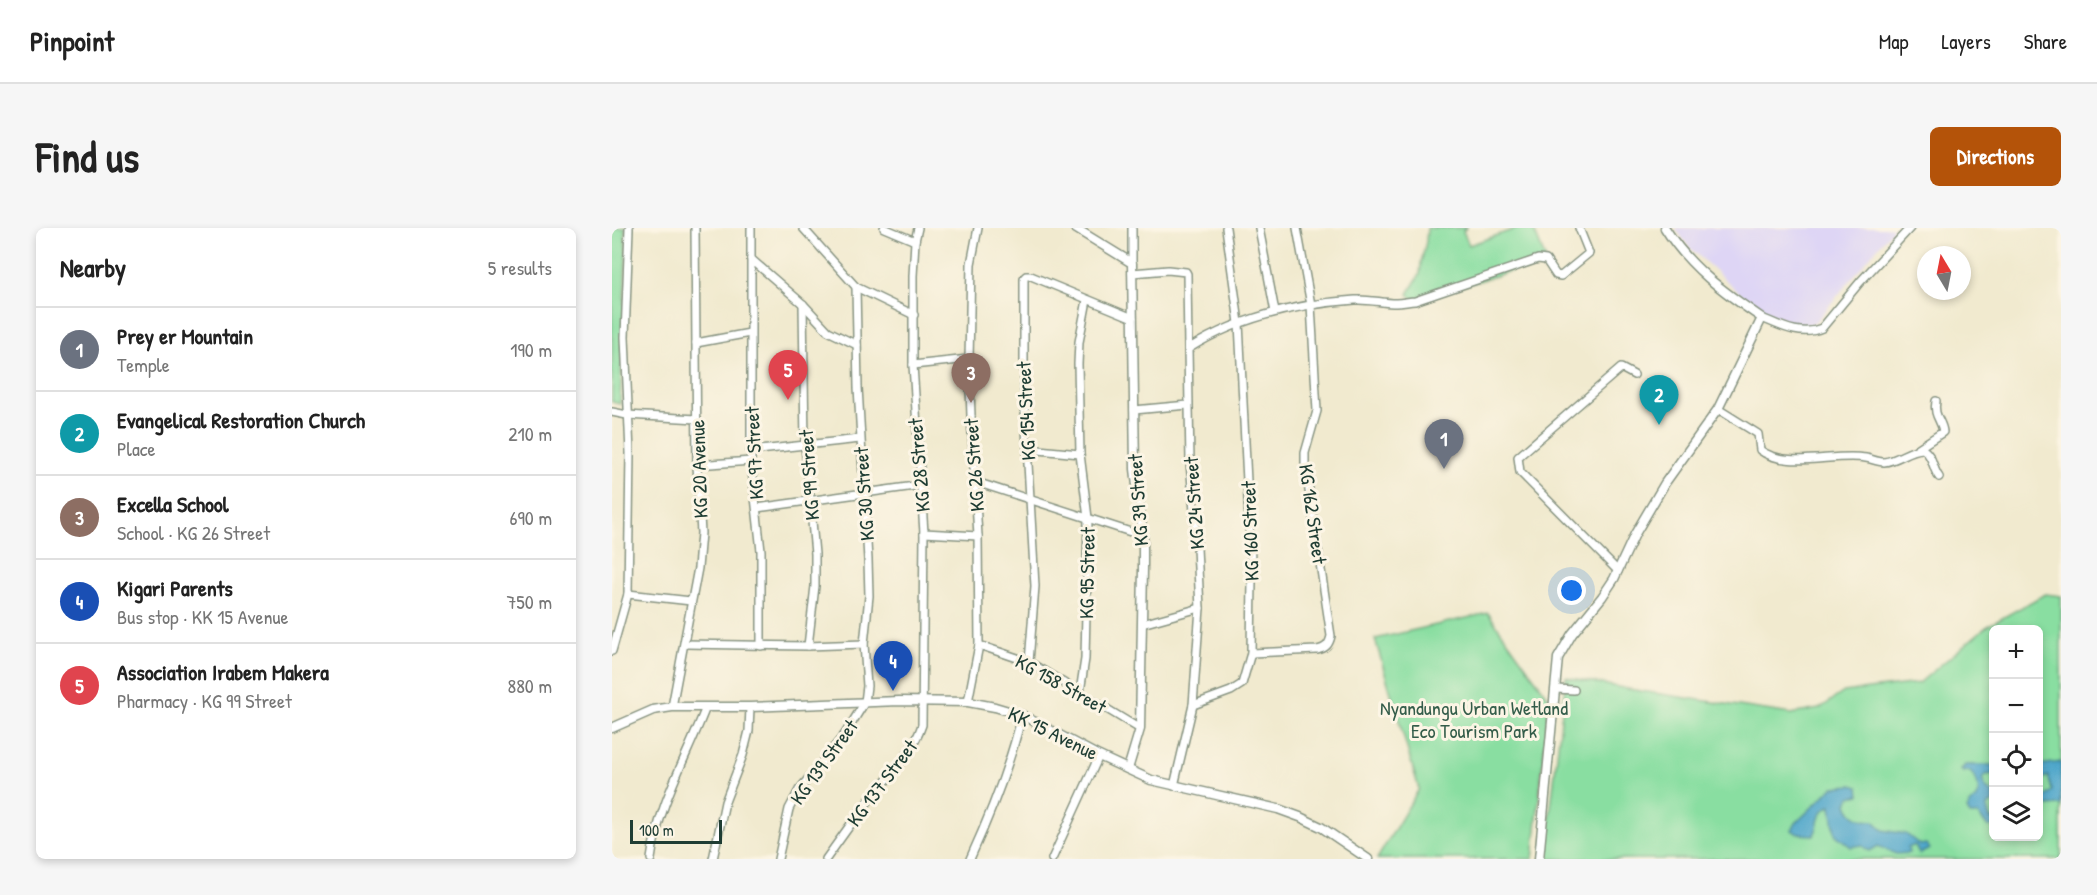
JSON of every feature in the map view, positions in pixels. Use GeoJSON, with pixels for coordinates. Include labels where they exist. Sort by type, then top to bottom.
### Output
{"type":"FeatureCollection","features":[{"type":"Feature","properties":{"kind":"street"},"geometry":{"type":"LineString","coordinates":[[612,651],[628,594],[630,453],[625,337],[629,228]]}},
{"type":"Feature","properties":{"kind":"street","name":"KG 20 Avenue"},"geometry":{"type":"LineString","coordinates":[[672,706],[698,568],[701,533],[696,465],[695,228]]}},
{"type":"Feature","properties":{"kind":"street","name":"KG 97 Street"},"geometry":{"type":"LineString","coordinates":[[751,228],[750,451],[757,508],[762,589],[761,646]]}},
{"type":"Feature","properties":{"kind":"street"},"geometry":{"type":"LineString","coordinates":[[803,228],[856,287],[914,315]]}},
{"type":"Feature","properties":{"kind":"street"},"geometry":{"type":"LineString","coordinates":[[884,228],[915,241]]}},
{"type":"Feature","properties":{"kind":"street","name":"KG 28 Street"},"geometry":{"type":"LineString","coordinates":[[918,228],[915,241],[913,365],[924,533],[923,701]]}},
{"type":"Feature","properties":{"kind":"street","name":"KG 26 Street"},"geometry":{"type":"LineString","coordinates":[[968,702],[980,645],[976,482],[969,359],[971,264],[978,228]]}},
{"type":"Feature","properties":{"kind":"street"},"geometry":{"type":"LineString","coordinates":[[1075,228],[1132,263]]}},
{"type":"Feature","properties":{"kind":"street","name":"KG 39 Street"},"geometry":{"type":"LineString","coordinates":[[1128,769],[1140,729],[1143,536],[1135,469],[1132,228]]}},
{"type":"Feature","properties":{"kind":"street","name":"KG 160 Street"},"geometry":{"type":"LineString","coordinates":[[1193,705],[1231,691],[1242,684],[1251,653],[1252,580],[1239,323],[1226,228]]}},
{"type":"Feature","properties":{"kind":"street"},"geometry":{"type":"LineString","coordinates":[[1259,228],[1275,312]]}},
{"type":"Feature","properties":{"kind":"street"},"geometry":{"type":"LineString","coordinates":[[1297,228],[1311,305]]}},
{"type":"Feature","properties":{"kind":"street"},"geometry":{"type":"LineString","coordinates":[[1188,348],[1217,332],[1275,312],[1357,300],[1396,303],[1415,300],[1538,259],[1546,260],[1556,275],[1561,276],[1589,253],[1579,228]]}},
{"type":"Feature","properties":{"kind":"street"},"geometry":{"type":"LineString","coordinates":[[1665,228],[1675,245],[1698,270],[1718,287],[1762,318],[1797,332],[1822,328],[1860,282],[1910,228]]}},
{"type":"Feature","properties":{"kind":"street"},"geometry":{"type":"LineString","coordinates":[[751,259],[803,304],[828,331],[857,345]]}},
{"type":"Feature","properties":{"kind":"street","name":"KG 24 Street"},"geometry":{"type":"LineString","coordinates":[[1132,273],[1168,270],[1187,274],[1188,405],[1200,608],[1193,705],[1174,786]]}},
{"type":"Feature","properties":{"kind":"street","name":"KG 154 Street"},"geometry":{"type":"LineString","coordinates":[[1029,662],[1035,586],[1023,345],[1024,278],[1031,276],[1133,318]]}},
{"type":"Feature","properties":{"kind":"street","name":"KG 30 Street"},"geometry":{"type":"LineString","coordinates":[[856,287],[860,439],[865,492],[869,596],[864,644],[867,686],[865,702]]}},
{"type":"Feature","properties":{"kind":"street","name":"KG 95 Street"},"geometry":{"type":"LineString","coordinates":[[1080,692],[1085,659],[1088,518],[1080,454],[1078,364],[1079,342],[1087,300]]}},
{"type":"Feature","properties":{"kind":"street","name":"KG 99 Street"},"geometry":{"type":"LineString","coordinates":[[803,304],[805,446],[811,500],[815,586],[808,646]]}},
{"type":"Feature","properties":{"kind":"street","name":"KG 162 Street"},"geometry":{"type":"LineString","coordinates":[[1251,653],[1317,650],[1330,643],[1331,636],[1305,464],[1305,453],[1317,411],[1311,305]]}},
{"type":"Feature","properties":{"kind":"street"},"geometry":{"type":"LineString","coordinates":[[1539,859],[1556,689],[1556,665],[1563,646],[1602,597],[1665,483],[1718,409],[1762,318]]}},
{"type":"Feature","properties":{"kind":"street"},"geometry":{"type":"LineString","coordinates":[[696,343],[750,333]]}},
{"type":"Feature","properties":{"kind":"street"},"geometry":{"type":"LineString","coordinates":[[913,365],[969,359]]}},
{"type":"Feature","properties":{"kind":"street"},"geometry":{"type":"LineString","coordinates":[[1618,571],[1520,472],[1518,457],[1622,368],[1634,375]]}},
{"type":"Feature","properties":{"kind":"street"},"geometry":{"type":"LineString","coordinates":[[1718,409],[1758,434],[1760,450],[1775,457],[1866,458],[1883,462],[1898,459],[1946,431],[1935,414],[1936,401]]}},
{"type":"Feature","properties":{"kind":"street"},"geometry":{"type":"LineString","coordinates":[[1134,410],[1188,405]]}},
{"type":"Feature","properties":{"kind":"street"},"geometry":{"type":"LineString","coordinates":[[612,412],[627,416],[697,419]]}},
{"type":"Feature","properties":{"kind":"street"},"geometry":{"type":"LineString","coordinates":[[750,451],[860,439]]}},
{"type":"Feature","properties":{"kind":"street"},"geometry":{"type":"LineString","coordinates":[[1931,439],[1927,452],[1939,477]]}},
{"type":"Feature","properties":{"kind":"street"},"geometry":{"type":"LineString","coordinates":[[1028,449],[1080,454]]}},
{"type":"Feature","properties":{"kind":"street"},"geometry":{"type":"LineString","coordinates":[[1917,449],[1927,452]]}},
{"type":"Feature","properties":{"kind":"street"},"geometry":{"type":"LineString","coordinates":[[696,465],[751,461]]}},
{"type":"Feature","properties":{"kind":"street"},"geometry":{"type":"LineString","coordinates":[[976,482],[1143,536]]}},
{"type":"Feature","properties":{"kind":"street"},"geometry":{"type":"LineString","coordinates":[[757,508],[922,484]]}},
{"type":"Feature","properties":{"kind":"street"},"geometry":{"type":"LineString","coordinates":[[924,533],[978,536]]}},
{"type":"Feature","properties":{"kind":"street"},"geometry":{"type":"LineString","coordinates":[[628,594],[691,601]]}},
{"type":"Feature","properties":{"kind":"street"},"geometry":{"type":"LineString","coordinates":[[1142,624],[1200,608]]}},
{"type":"Feature","properties":{"kind":"street"},"geometry":{"type":"LineString","coordinates":[[685,644],[808,646],[864,644]]}},
{"type":"Feature","properties":{"kind":"street","name":"KG 158 Street"},"geometry":{"type":"LineString","coordinates":[[980,645],[1029,662],[1140,729]]}},
{"type":"Feature","properties":{"kind":"street"},"geometry":{"type":"LineString","coordinates":[[1556,689],[1574,690]]}},
{"type":"Feature","properties":{"kind":"street","name":"KK 15 Avenue"},"geometry":{"type":"LineString","coordinates":[[612,728],[653,710],[672,706],[750,707],[923,701],[968,702],[995,706],[1022,716],[1151,780],[1278,809],[1300,817],[1321,827],[1368,859]]}},
{"type":"Feature","properties":{"kind":"street","name":"KG 137 Street"},"geometry":{"type":"LineString","coordinates":[[826,859],[917,739],[922,725],[923,701]]}},
{"type":"Feature","properties":{"kind":"street","name":"KG 139 Street"},"geometry":{"type":"LineString","coordinates":[[777,859],[789,809],[799,790],[846,734],[865,702]]}},
{"type":"Feature","properties":{"kind":"street"},"geometry":{"type":"LineString","coordinates":[[651,859],[653,843],[669,794],[706,707]]}},
{"type":"Feature","properties":{"kind":"street"},"geometry":{"type":"LineString","coordinates":[[713,859],[725,802],[743,755],[749,730],[750,707]]}},
{"type":"Feature","properties":{"kind":"street"},"geometry":{"type":"LineString","coordinates":[[970,859],[992,808],[1013,750],[1022,716]]}},
{"type":"Feature","properties":{"kind":"street"},"geometry":{"type":"LineString","coordinates":[[1052,859],[1099,756]]}},
{"type":"Feature","properties":{"kind":"shaded area"},"geometry":{"type":"Polygon","coordinates":[[[1675,228],[1894,228],[1818,319],[1812,324],[1794,326],[1773,317],[1742,295],[1689,247],[1675,228]]]}},
{"type":"Feature","properties":{"kind":"green space"},"geometry":{"type":"Polygon","coordinates":[[[612,228],[625,228],[620,404],[612,402],[612,228]]]}},
{"type":"Feature","properties":{"kind":"green space"},"geometry":{"type":"Polygon","coordinates":[[[1427,228],[1466,228],[1463,231],[1469,245],[1518,228],[1533,228],[1546,260],[1415,301],[1408,294],[1420,274],[1427,228]]]}},
{"type":"Feature","properties":{"kind":"green space","name":"Nyandungu Urban Wetland Eco Tourism Park"},"geometry":{"type":"Polygon","coordinates":[[[2045,594],[2061,596],[2061,859],[1545,859],[1566,677],[1791,714],[1819,709],[1844,692],[1919,683],[1989,625],[1989,841],[2043,841],[2043,625],[1990,625],[2045,594]]]}},
{"type":"Feature","properties":{"kind":"green space","name":"Nyandungu Urban Wetland Eco Tourism Park"},"geometry":{"type":"Polygon","coordinates":[[[1488,613],[1549,698],[1533,859],[1377,859],[1419,789],[1375,639],[1488,613]]]}},
{"type":"Feature","properties":{"kind":"water"},"geometry":{"type":"Polygon","coordinates":[[[2061,762],[2061,805],[2046,806],[2043,810],[2043,799],[2052,791],[2048,776],[2043,779],[2043,764],[2061,762]]]}},
{"type":"Feature","properties":{"kind":"water"},"geometry":{"type":"Polygon","coordinates":[[[1965,765],[1989,765],[1989,775],[1982,780],[1989,790],[1987,808],[1989,827],[1978,815],[1970,815],[1967,810],[1978,795],[1978,787],[1969,771],[1961,770],[1965,765]]]}},
{"type":"Feature","properties":{"kind":"water"},"geometry":{"type":"Polygon","coordinates":[[[1852,785],[1859,787],[1860,795],[1850,797],[1847,803],[1854,814],[1861,819],[1874,821],[1883,830],[1906,834],[1920,845],[1926,844],[1930,849],[1919,854],[1915,845],[1908,848],[1909,853],[1896,854],[1878,846],[1870,851],[1862,845],[1851,847],[1835,834],[1831,806],[1821,814],[1814,835],[1798,834],[1792,830],[1796,823],[1833,787],[1852,785]]]}},
{"type":"Feature","properties":{"kind":"place","name":"Association Irabem Makera"},"geometry":{"type":"Point","coordinates":[788,400]}},
{"type":"Feature","properties":{"kind":"place","name":"Excella School"},"geometry":{"type":"Point","coordinates":[971,403]}},
{"type":"Feature","properties":{"kind":"place","name":"Evangelical Restoration Church"},"geometry":{"type":"Point","coordinates":[1659,425]}},
{"type":"Feature","properties":{"kind":"place","name":"Prey er Mountain"},"geometry":{"type":"Point","coordinates":[1444,469]}},
{"type":"Feature","properties":{"kind":"place","name":"Kigari Parents"},"geometry":{"type":"Point","coordinates":[893,691]}}]}
